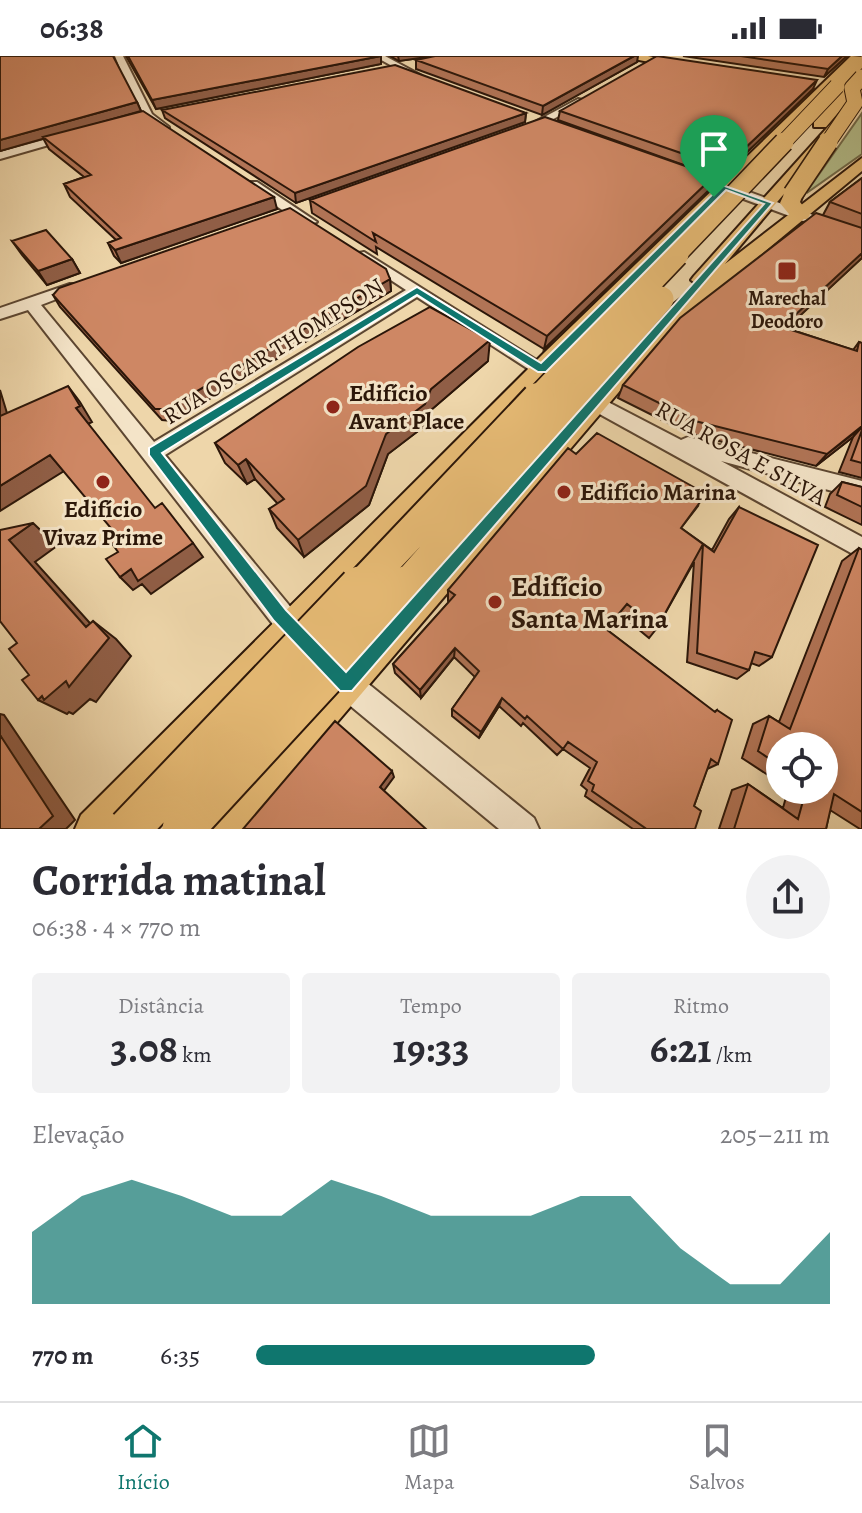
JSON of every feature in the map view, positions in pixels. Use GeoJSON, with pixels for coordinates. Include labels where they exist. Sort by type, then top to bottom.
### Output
{"type":"FeatureCollection","features":[{"type":"Feature","properties":{"kind":"highway"},"geometry":{"type":"LineString","coordinates":[[809,218],[790,203],[855,103],[850,75]]}},
{"type":"Feature","properties":{"kind":"highway"},"geometry":{"type":"LineString","coordinates":[[129,829],[850,75]]}},
{"type":"Feature","properties":{"kind":"highway"},"geometry":{"type":"LineString","coordinates":[[183,829],[486,499],[850,75]]}},
{"type":"Feature","properties":{"kind":"main road"},"geometry":{"type":"LineString","coordinates":[[625,56],[655,58],[702,68]]}},
{"type":"Feature","properties":{"kind":"main road"},"geometry":{"type":"LineString","coordinates":[[95,829],[542,369],[724,187],[850,75]]}},
{"type":"Feature","properties":{"kind":"main road"},"geometry":{"type":"LineString","coordinates":[[219,829],[769,203],[850,75]]}},
{"type":"Feature","properties":{"kind":"main road"},"geometry":{"type":"LineString","coordinates":[[668,320],[809,218],[862,163]]}},
{"type":"Feature","properties":{"kind":"street"},"geometry":{"type":"LineString","coordinates":[[119,56],[148,116],[180,138]]}},
{"type":"Feature","properties":{"kind":"street"},"geometry":{"type":"LineString","coordinates":[[378,56],[388,68],[435,83]]}},
{"type":"Feature","properties":{"kind":"street"},"geometry":{"type":"LineString","coordinates":[[631,72],[655,58]]}},
{"type":"Feature","properties":{"kind":"street"},"geometry":{"type":"LineString","coordinates":[[388,68],[423,61]]}},
{"type":"Feature","properties":{"kind":"street"},"geometry":{"type":"LineString","coordinates":[[514,134],[590,96]]}},
{"type":"Feature","properties":{"kind":"street"},"geometry":{"type":"LineString","coordinates":[[132,119],[166,113]]}},
{"type":"Feature","properties":{"kind":"street"},"geometry":{"type":"LineString","coordinates":[[538,120],[561,128]]}},
{"type":"Feature","properties":{"kind":"street"},"geometry":{"type":"LineString","coordinates":[[0,156],[80,133]]}},
{"type":"Feature","properties":{"kind":"street"},"geometry":{"type":"LineString","coordinates":[[671,168],[809,218]]}},
{"type":"Feature","properties":{"kind":"street"},"geometry":{"type":"LineString","coordinates":[[245,180],[285,213],[319,227]]}},
{"type":"Feature","properties":{"kind":"street"},"geometry":{"type":"LineString","coordinates":[[285,213],[313,203]]}},
{"type":"Feature","properties":{"kind":"street","name":"RUA ROSA E SILVA"},"geometry":{"type":"LineString","coordinates":[[343,243],[595,403],[862,549]]}},
{"type":"Feature","properties":{"kind":"street"},"geometry":{"type":"LineString","coordinates":[[0,314],[92,281]]}},
{"type":"Feature","properties":{"kind":"street","name":"RUA OSCAR THOMPSON"},"geometry":{"type":"LineString","coordinates":[[154,452],[417,290]]}},
{"type":"Feature","properties":{"kind":"street"},"geometry":{"type":"LineString","coordinates":[[31,303],[154,452],[291,628],[346,685],[523,829]]}},
{"type":"Feature","properties":{"kind":"street"},"geometry":{"type":"LineString","coordinates":[[660,438],[862,490]]}},
{"type":"Feature","properties":{"kind":"green space"},"geometry":{"type":"Polygon","coordinates":[[[862,113],[862,154],[808,192],[808,190],[862,113]]]}},
{"type":"Feature","properties":{"kind":"building"},"geometry":{"type":"Polygon","coordinates":[[[0,56],[113,56],[137,102],[0,140],[0,56]]]}},
{"type":"Feature","properties":{"kind":"building"},"geometry":{"type":"Polygon","coordinates":[[[128,56],[381,56],[152,100],[128,56]]]}},
{"type":"Feature","properties":{"kind":"building"},"geometry":{"type":"Polygon","coordinates":[[[435,56],[634,56],[543,106],[416,60],[435,56]]]}},
{"type":"Feature","properties":{"kind":"building"},"geometry":{"type":"Polygon","coordinates":[[[657,56],[817,80],[724,168],[560,111],[657,56]]]}},
{"type":"Feature","properties":{"kind":"building"},"geometry":{"type":"Polygon","coordinates":[[[741,56],[842,56],[828,69],[741,56]]]}},
{"type":"Feature","properties":{"kind":"building"},"geometry":{"type":"Polygon","coordinates":[[[395,65],[526,113],[295,193],[162,110],[395,65]]]}},
{"type":"Feature","properties":{"kind":"building"},"geometry":{"type":"Polygon","coordinates":[[[143,111],[274,197],[115,250],[108,243],[121,238],[64,184],[91,175],[43,137],[143,111]]]}},
{"type":"Feature","properties":{"kind":"building"},"geometry":{"type":"Polygon","coordinates":[[[545,117],[714,176],[547,336],[373,233],[376,242],[310,200],[545,117]]]}},
{"type":"Feature","properties":{"kind":"building"},"geometry":{"type":"Polygon","coordinates":[[[862,178],[862,214],[830,202],[862,178]]]}},
{"type":"Feature","properties":{"kind":"building"},"geometry":{"type":"Polygon","coordinates":[[[290,208],[386,269],[390,279],[166,409],[155,409],[53,295],[59,288],[290,208]]]}},
{"type":"Feature","properties":{"kind":"building"},"geometry":{"type":"Polygon","coordinates":[[[816,213],[862,228],[862,253],[782,327],[857,351],[859,342],[862,343],[862,426],[827,454],[695,421],[623,385],[680,318],[816,213]]]}},
{"type":"Feature","properties":{"kind":"building"},"geometry":{"type":"Polygon","coordinates":[[[46,230],[72,259],[38,271],[12,241],[46,230]]]}},
{"type":"Feature","properties":{"kind":"building"},"geometry":{"type":"Polygon","coordinates":[[[430,307],[490,340],[431,389],[425,404],[386,434],[366,486],[298,540],[269,509],[284,499],[246,459],[238,465],[215,443],[358,347],[430,307]]]}},
{"type":"Feature","properties":{"kind":"building"},"geometry":{"type":"Polygon","coordinates":[[[68,386],[80,406],[76,408],[155,508],[162,503],[193,543],[138,581],[131,569],[120,577],[106,559],[118,552],[108,538],[115,533],[50,455],[0,486],[0,416],[68,386]]]}},
{"type":"Feature","properties":{"kind":"building"},"geometry":{"type":"Polygon","coordinates":[[[862,430],[862,463],[851,460],[862,430]]]}},
{"type":"Feature","properties":{"kind":"building"},"geometry":{"type":"Polygon","coordinates":[[[597,433],[706,494],[681,528],[703,544],[657,628],[627,604],[606,629],[715,712],[717,710],[732,720],[718,764],[711,759],[694,806],[701,811],[695,829],[644,829],[592,791],[594,785],[588,781],[597,762],[568,742],[563,749],[502,698],[481,732],[452,709],[479,671],[455,648],[420,690],[393,664],[455,595],[448,590],[568,448],[576,454],[597,433]]]}},
{"type":"Feature","properties":{"kind":"building"},"geometry":{"type":"Polygon","coordinates":[[[842,482],[862,487],[862,507],[837,495],[842,482]]]}},
{"type":"Feature","properties":{"kind":"building"},"geometry":{"type":"Polygon","coordinates":[[[739,507],[818,545],[772,657],[755,652],[749,670],[697,653],[703,544],[714,552],[739,507]]]}},
{"type":"Feature","properties":{"kind":"building"},"geometry":{"type":"Polygon","coordinates":[[[33,523],[9,540],[86,627],[93,621],[109,638],[69,687],[66,681],[44,700],[42,696],[38,700],[22,680],[29,675],[9,649],[17,643],[0,621],[0,530],[33,523]]]}},
{"type":"Feature","properties":{"kind":"building"},"geometry":{"type":"Polygon","coordinates":[[[859,548],[862,550],[862,812],[838,797],[838,732],[766,732],[766,756],[758,751],[769,716],[790,729],[859,548]]]}},
{"type":"Feature","properties":{"kind":"building"},"geometry":{"type":"Polygon","coordinates":[[[335,721],[392,771],[380,787],[426,829],[243,829],[335,721]]]}},
{"type":"Feature","properties":{"kind":"building"},"geometry":{"type":"Polygon","coordinates":[[[0,735],[53,816],[39,829],[0,829],[0,735]]]}},
{"type":"Feature","properties":{"kind":"building"},"geometry":{"type":"Polygon","coordinates":[[[748,784],[766,797],[766,804],[777,804],[798,819],[802,804],[832,804],[826,829],[734,829],[748,784]]]}},
{"type":"Feature","properties":{"kind":"place","name":"Marechal Deodoro"},"geometry":{"type":"Point","coordinates":[787,271]}},
{"type":"Feature","properties":{"kind":"place","name":"Edifício Avant Place"},"geometry":{"type":"Point","coordinates":[333,407]}},
{"type":"Feature","properties":{"kind":"place","name":"Edifício Vivaz Prime"},"geometry":{"type":"Point","coordinates":[103,482]}},
{"type":"Feature","properties":{"kind":"place","name":"Edifício Marina"},"geometry":{"type":"Point","coordinates":[564,492]}},
{"type":"Feature","properties":{"kind":"place","name":"Edifício Santa Marina"},"geometry":{"type":"Point","coordinates":[495,602]}},
{"type":"Feature","properties":{"kind":"route"},"geometry":{"type":"LineString","coordinates":[[724,187],[769,203],[346,685],[280,616],[154,452],[417,290],[542,369],[714,197],[724,187]]}}]}
